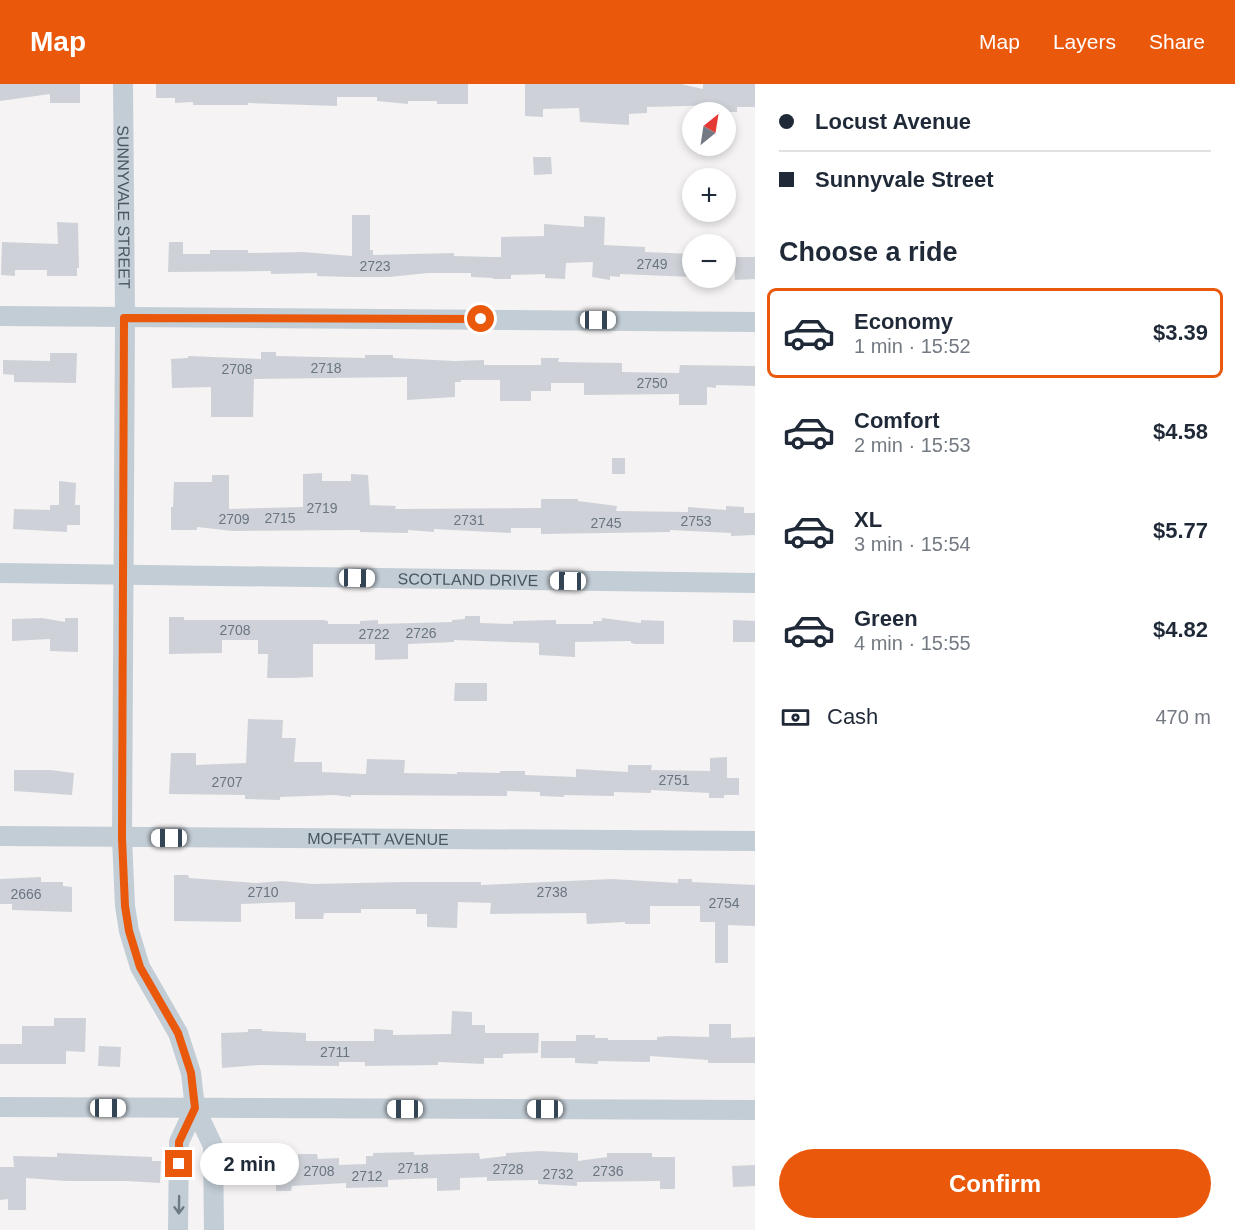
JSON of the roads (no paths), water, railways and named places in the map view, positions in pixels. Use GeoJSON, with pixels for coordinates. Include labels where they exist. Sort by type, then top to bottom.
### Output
{"type":"FeatureCollection","features":[{"type":"Feature","properties":{"kind":"street","name":"SUNNYVALE STREET"},"geometry":{"type":"LineString","coordinates":[[123,84],[122,838],[125,906],[129,931],[140,967],[178,1033],[191,1073],[195,1108],[213,1146],[214,1230]]}},
{"type":"Feature","properties":{"kind":"street"},"geometry":{"type":"LineString","coordinates":[[0,316],[755,322]]}},
{"type":"Feature","properties":{"kind":"street","name":"SCOTLAND DRIVE"},"geometry":{"type":"LineString","coordinates":[[0,573],[755,583]]}},
{"type":"Feature","properties":{"kind":"street","name":"MOFFATT AVENUE"},"geometry":{"type":"LineString","coordinates":[[0,836],[755,841]]}},
{"type":"Feature","properties":{"kind":"street"},"geometry":{"type":"LineString","coordinates":[[0,1107],[755,1110]]}},
{"type":"Feature","properties":{"kind":"street"},"geometry":{"type":"LineString","coordinates":[[178,1230],[179,1142],[195,1108]]}}]}
